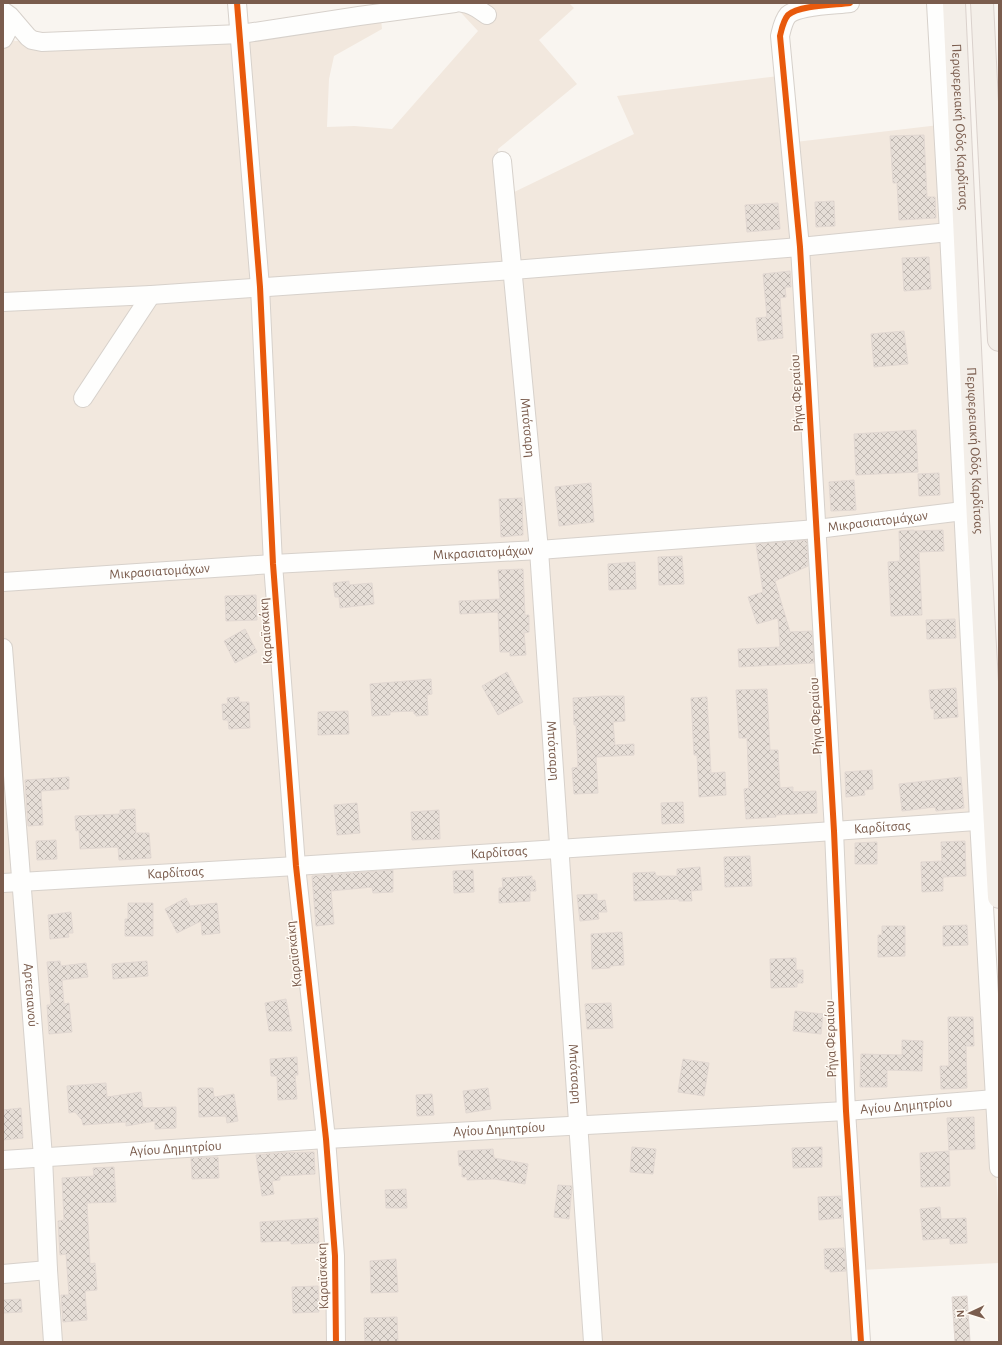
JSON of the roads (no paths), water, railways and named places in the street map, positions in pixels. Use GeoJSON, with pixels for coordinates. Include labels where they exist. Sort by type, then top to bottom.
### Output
{"type":"FeatureCollection","features":[{"type":"Feature","properties":{"kind":"main road","name":"Περιφερειακή Οδός Καρδίτσας"},"geometry":{"type":"LineString","coordinates":[[954,3],[978,521],[993,819],[999,897]]}},
{"type":"Feature","properties":{"kind":"main road","name":"Περιφερειακή Οδός Καρδίτσας"},"geometry":{"type":"LineString","coordinates":[[982,3],[996,229],[999,340]]}},
{"type":"Feature","properties":{"kind":"street","name":"Καραϊσκάκη"},"geometry":{"type":"LineString","coordinates":[[237,3],[241,34],[260,287],[273,564],[296,866],[326,1139],[335,1256],[336,1342]]}},
{"type":"Feature","properties":{"kind":"street"},"geometry":{"type":"LineString","coordinates":[[8,16],[28,37],[32,40],[42,42],[241,34],[455,3]]}},
{"type":"Feature","properties":{"kind":"street"},"geometry":{"type":"LineString","coordinates":[[462,3],[467,3],[476,7],[487,15]]}},
{"type":"Feature","properties":{"kind":"street","name":"Ρήγα Φεραίου"},"geometry":{"type":"LineString","coordinates":[[850,3],[800,9],[789,15],[782,25],[780,36],[800,247],[818,529],[834,831],[846,1111],[861,1342]]}},
{"type":"Feature","properties":{"kind":"street"},"geometry":{"type":"LineString","coordinates":[[936,3],[963,511],[993,819],[996,1099],[999,1168]]}},
{"type":"Feature","properties":{"kind":"street"},"geometry":{"type":"LineString","coordinates":[[3,40],[8,16]]}},
{"type":"Feature","properties":{"kind":"street","name":"Μπότσαρη"},"geometry":{"type":"LineString","coordinates":[[502,161],[539,550],[593,1342]]}},
{"type":"Feature","properties":{"kind":"street"},"geometry":{"type":"LineString","coordinates":[[3,302],[151,295],[513,270],[800,247],[949,232]]}},
{"type":"Feature","properties":{"kind":"street"},"geometry":{"type":"LineString","coordinates":[[83,398],[151,295]]}},
{"type":"Feature","properties":{"kind":"street","name":"Μικρασιατομάχων"},"geometry":{"type":"LineString","coordinates":[[3,582],[273,564],[539,550],[818,529],[963,511]]}},
{"type":"Feature","properties":{"kind":"street","name":"Αρτεσιανού"},"geometry":{"type":"LineString","coordinates":[[3,648],[43,1157],[53,1342]]}},
{"type":"Feature","properties":{"kind":"street","name":"Καρδίτσας"},"geometry":{"type":"LineString","coordinates":[[3,883],[559,849],[993,819]]}},
{"type":"Feature","properties":{"kind":"street","name":"Αγίου Δημητρίου"},"geometry":{"type":"LineString","coordinates":[[3,1160],[326,1139],[846,1111],[996,1099]]}},
{"type":"Feature","properties":{"kind":"street"},"geometry":{"type":"LineString","coordinates":[[3,1274],[48,1270]]}}]}
